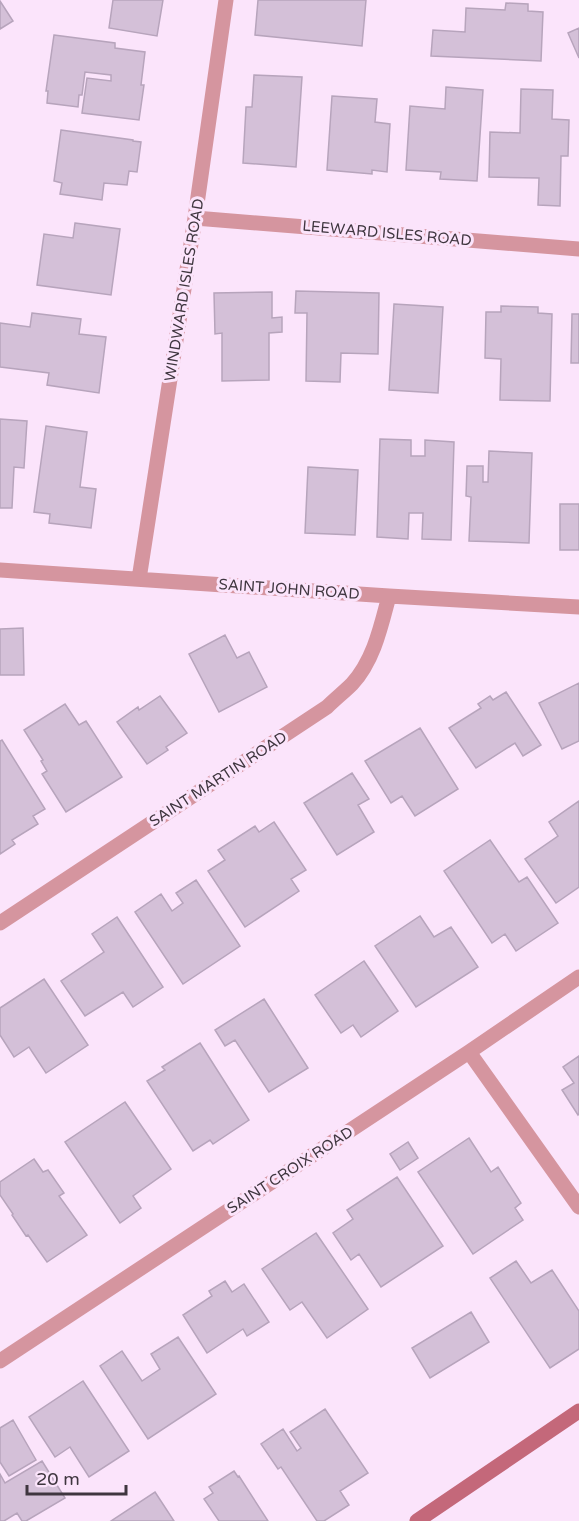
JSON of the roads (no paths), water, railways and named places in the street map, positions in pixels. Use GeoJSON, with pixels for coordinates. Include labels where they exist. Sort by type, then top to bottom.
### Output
{"type":"FeatureCollection","features":[{"type":"Feature","properties":{"kind":"street","name":"WINDWARD ISLES ROAD"},"geometry":{"type":"LineString","coordinates":[[139,579],[195,218],[225,0]]}},
{"type":"Feature","properties":{"kind":"street","name":"LEEWARD ISLES ROAD"},"geometry":{"type":"LineString","coordinates":[[195,218],[579,249]]}},
{"type":"Feature","properties":{"kind":"street","name":"SAINT JOHN ROAD"},"geometry":{"type":"LineString","coordinates":[[0,570],[579,607]]}},
{"type":"Feature","properties":{"kind":"street","name":"SAINT MARTIN ROAD"},"geometry":{"type":"LineString","coordinates":[[0,923],[327,707],[353,683],[367,663],[389,596]]}},
{"type":"Feature","properties":{"kind":"street","name":"SAINT CROIX ROAD"},"geometry":{"type":"LineString","coordinates":[[0,1361],[579,977]]}},
{"type":"Feature","properties":{"kind":"street"},"geometry":{"type":"LineString","coordinates":[[469,1052],[579,1207]]}},
{"type":"Feature","properties":{"kind":"street"},"geometry":{"type":"LineString","coordinates":[[417,1521],[579,1411]]}}]}
